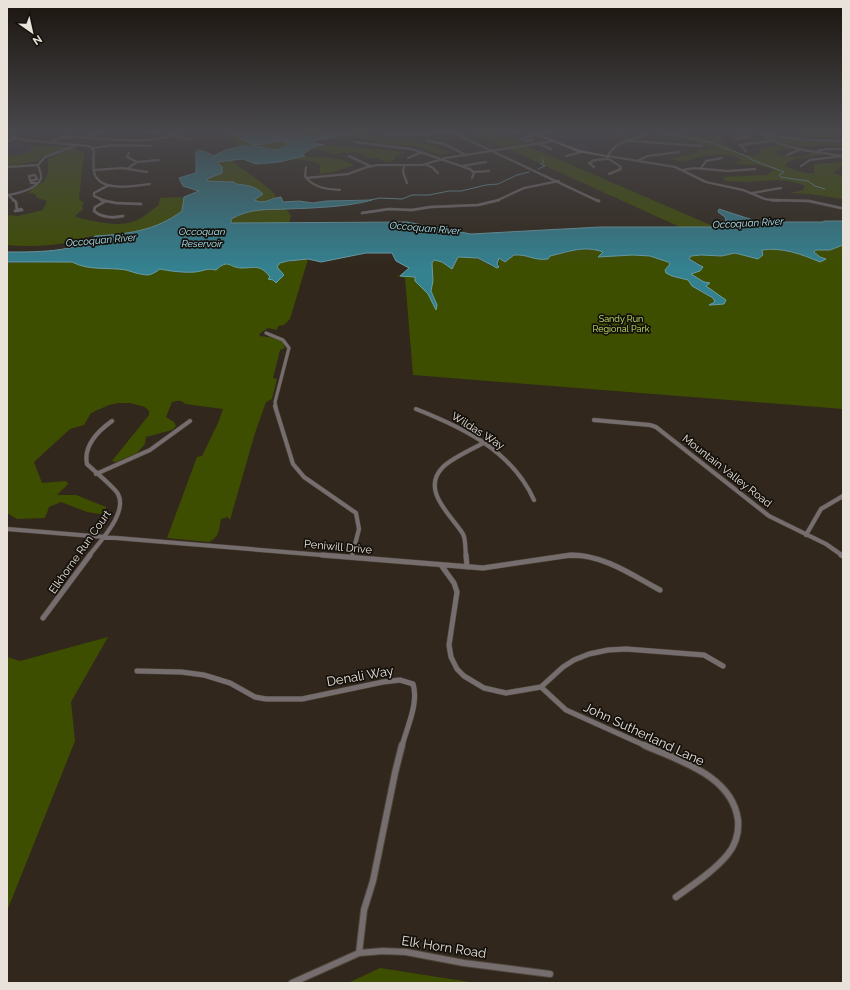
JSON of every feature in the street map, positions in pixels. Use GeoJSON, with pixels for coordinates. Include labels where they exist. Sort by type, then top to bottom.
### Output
{"type":"FeatureCollection","features":[{"type":"Feature","properties":{"kind":"street"},"geometry":{"type":"LineString","coordinates":[[8,195],[22,192],[37,183],[40,176]]}},
{"type":"Feature","properties":{"kind":"street"},"geometry":{"type":"LineString","coordinates":[[95,176],[109,186]]}},
{"type":"Feature","properties":{"kind":"street"},"geometry":{"type":"LineString","coordinates":[[306,178],[325,176]]}},
{"type":"Feature","properties":{"kind":"street"},"geometry":{"type":"LineString","coordinates":[[405,176],[407,182]]}},
{"type":"Feature","properties":{"kind":"street"},"geometry":{"type":"LineString","coordinates":[[548,176],[599,201]]}},
{"type":"Feature","properties":{"kind":"street"},"geometry":{"type":"LineString","coordinates":[[694,176],[706,182],[752,193],[762,198],[772,200],[805,200],[841,208]]}},
{"type":"Feature","properties":{"kind":"street"},"geometry":{"type":"LineString","coordinates":[[306,178],[317,186],[340,190]]}},
{"type":"Feature","properties":{"kind":"street"},"geometry":{"type":"LineString","coordinates":[[31,181],[31,183],[37,183]]}},
{"type":"Feature","properties":{"kind":"street"},"geometry":{"type":"LineString","coordinates":[[362,213],[389,209],[412,210],[430,207],[478,205],[499,200],[524,188],[559,181]]}},
{"type":"Feature","properties":{"kind":"street"},"geometry":{"type":"LineString","coordinates":[[141,204],[106,201],[96,198],[94,194],[99,189],[109,186],[129,187],[150,184]]}},
{"type":"Feature","properties":{"kind":"street"},"geometry":{"type":"LineString","coordinates":[[752,193],[781,188]]}},
{"type":"Feature","properties":{"kind":"street"},"geometry":{"type":"LineString","coordinates":[[8,195],[16,202],[17,210]]}},
{"type":"Feature","properties":{"kind":"street"},"geometry":{"type":"LineString","coordinates":[[106,201],[95,207],[94,212],[107,216],[123,216]]}},
{"type":"Feature","properties":{"kind":"street"},"geometry":{"type":"LineString","coordinates":[[266,333],[287,343],[288,348],[275,402],[276,411],[293,464],[304,477],[356,513],[360,527],[352,556]]}},
{"type":"Feature","properties":{"kind":"street","name":"Wildas Way"},"geometry":{"type":"LineString","coordinates":[[416,409],[446,421],[499,453],[514,467],[530,490],[534,500]]}},
{"type":"Feature","properties":{"kind":"street","name":"Mountain Valley Road"},"geometry":{"type":"LineString","coordinates":[[594,420],[650,425],[656,427],[769,516],[786,526],[828,545],[843,556]]}},
{"type":"Feature","properties":{"kind":"street","name":"Elkhorne Run Court"},"geometry":{"type":"LineString","coordinates":[[43,618],[104,537],[118,516],[121,508],[118,494],[96,474],[87,464],[85,458],[86,451],[103,427],[112,421]]}},
{"type":"Feature","properties":{"kind":"street"},"geometry":{"type":"LineString","coordinates":[[96,474],[150,450],[190,421]]}},
{"type":"Feature","properties":{"kind":"street"},"geometry":{"type":"LineString","coordinates":[[467,567],[464,536],[437,500],[435,482],[438,473],[444,466],[483,443]]}},
{"type":"Feature","properties":{"kind":"street"},"geometry":{"type":"LineString","coordinates":[[806,535],[821,509],[843,496]]}},
{"type":"Feature","properties":{"kind":"street","name":"Peniwill Drive"},"geometry":{"type":"LineString","coordinates":[[7,529],[352,556],[467,567],[493,568],[571,555],[584,555],[600,559],[660,590]]}},
{"type":"Feature","properties":{"kind":"street"},"geometry":{"type":"LineString","coordinates":[[441,565],[454,583],[457,592],[449,645],[451,657],[457,669],[474,683],[506,693],[541,687],[574,660],[589,654],[608,650],[626,649],[704,655],[723,666]]}},
{"type":"Feature","properties":{"kind":"street","name":"Denali Way"},"geometry":{"type":"LineString","coordinates":[[137,671],[204,674],[230,683],[255,697],[266,699],[302,699],[383,682],[400,680],[413,684],[415,694],[414,702],[395,774],[373,881],[364,910],[359,953]]}},
{"type":"Feature","properties":{"kind":"street","name":"John Sutherland Lane"},"geometry":{"type":"LineString","coordinates":[[541,687],[566,710],[698,770],[713,779],[726,791],[734,803],[738,816],[739,830],[736,843],[728,854],[676,897]]}},
{"type":"Feature","properties":{"kind":"street","name":"Elk Horn Road"},"geometry":{"type":"LineString","coordinates":[[292,983],[359,953],[383,951],[406,952],[464,963],[550,974]]}},
{"type":"Feature","properties":{"kind":"green space"},"geometry":{"type":"Polygon","coordinates":[[[46,176],[81,176],[79,199],[84,203],[82,206],[83,209],[76,215],[76,217],[89,220],[119,224],[132,222],[146,215],[159,205],[160,198],[184,197],[182,211],[160,224],[139,231],[92,236],[71,242],[55,244],[31,246],[7,245],[7,215],[18,216],[43,210],[47,201],[37,198],[35,194],[27,193],[44,181],[46,176]]]}},
{"type":"Feature","properties":{"kind":"green space"},"geometry":{"type":"Polygon","coordinates":[[[214,176],[253,176],[276,197],[265,202],[256,201],[253,200],[262,194],[254,188],[247,185],[236,184],[234,182],[208,181],[207,179],[214,176]]]}},
{"type":"Feature","properties":{"kind":"green space"},"geometry":{"type":"Polygon","coordinates":[[[568,176],[598,176],[715,227],[680,227],[568,176]]]}},
{"type":"Feature","properties":{"kind":"green space"},"geometry":{"type":"Polygon","coordinates":[[[843,176],[843,199],[790,193],[803,190],[805,186],[790,181],[725,181],[723,177],[843,176]]]}},
{"type":"Feature","properties":{"kind":"green space"},"geometry":{"type":"Polygon","coordinates":[[[272,208],[286,209],[291,216],[289,223],[231,223],[231,219],[251,211],[272,208]]]}},
{"type":"Feature","properties":{"kind":"green space","name":"Sandy Run Regional Park"},"geometry":{"type":"Polygon","coordinates":[[[843,245],[843,409],[413,375],[405,278],[397,276],[415,277],[430,297],[435,310],[436,302],[431,291],[433,281],[432,263],[434,260],[442,262],[452,269],[457,258],[462,256],[476,258],[493,267],[499,266],[499,258],[505,262],[514,255],[548,259],[550,256],[570,251],[597,250],[604,252],[599,256],[643,255],[670,262],[665,270],[672,276],[688,280],[692,286],[714,299],[715,302],[711,305],[718,305],[711,290],[706,286],[710,283],[704,282],[691,274],[701,264],[689,259],[691,256],[722,256],[735,253],[760,258],[764,254],[762,250],[777,249],[799,254],[820,262],[824,259],[814,252],[815,250],[830,250],[843,245]]]}},
{"type":"Feature","properties":{"kind":"green space"},"geometry":{"type":"Polygon","coordinates":[[[308,259],[290,319],[284,325],[278,326],[277,330],[268,328],[259,334],[260,336],[278,339],[285,348],[280,350],[273,378],[277,379],[272,399],[266,402],[255,433],[230,520],[228,517],[221,519],[217,535],[213,540],[209,542],[167,538],[197,457],[202,456],[223,409],[185,404],[180,401],[172,402],[166,417],[174,422],[176,426],[172,430],[146,437],[145,444],[137,453],[116,462],[112,461],[149,415],[149,411],[145,407],[130,403],[118,403],[109,405],[91,413],[84,425],[70,429],[34,462],[42,483],[66,481],[68,484],[57,495],[76,495],[106,507],[106,510],[100,514],[87,512],[61,502],[49,507],[45,518],[17,519],[7,513],[7,263],[72,262],[85,267],[120,269],[148,275],[159,269],[191,273],[207,269],[216,270],[221,266],[229,264],[238,268],[261,268],[271,277],[269,278],[273,280],[277,267],[280,263],[308,259]]]}},
{"type":"Feature","properties":{"kind":"green space"},"geometry":{"type":"Polygon","coordinates":[[[108,637],[71,702],[75,741],[7,911],[7,657],[20,661],[108,637]]]}},
{"type":"Feature","properties":{"kind":"green space"},"geometry":{"type":"Polygon","coordinates":[[[380,968],[476,983],[348,983],[380,968]]]}},
{"type":"Feature","properties":{"kind":"water","name":"Occoquan Reservoir"},"geometry":{"type":"Polygon","coordinates":[[[185,176],[214,176],[207,179],[208,181],[234,182],[236,184],[247,185],[263,194],[254,200],[262,202],[281,197],[283,202],[299,201],[313,203],[326,201],[372,200],[330,207],[252,211],[238,215],[231,219],[231,223],[407,222],[471,234],[600,227],[717,227],[726,220],[725,217],[718,212],[719,209],[759,222],[843,221],[843,245],[830,250],[815,250],[814,252],[820,257],[826,259],[820,262],[799,254],[777,249],[762,250],[763,255],[758,259],[735,253],[722,256],[691,256],[689,259],[703,267],[700,271],[691,274],[704,282],[710,283],[706,286],[726,300],[724,304],[711,305],[709,305],[715,302],[713,298],[692,286],[688,280],[666,273],[665,270],[670,264],[668,262],[650,256],[633,255],[598,257],[603,252],[589,249],[570,251],[550,256],[548,259],[514,255],[505,262],[499,258],[497,264],[499,267],[497,268],[478,258],[458,257],[452,269],[442,262],[434,260],[432,263],[433,281],[431,291],[437,305],[436,310],[428,294],[415,281],[415,277],[400,276],[409,268],[396,261],[392,253],[366,253],[321,262],[308,259],[280,263],[277,267],[284,275],[276,283],[273,280],[268,279],[270,277],[260,268],[238,268],[229,264],[220,266],[216,270],[207,269],[195,272],[160,269],[148,275],[119,269],[85,267],[72,262],[7,262],[7,252],[66,249],[88,242],[95,236],[141,230],[162,223],[182,211],[184,197],[199,191],[183,186],[179,178],[185,176]]]}},
{"type":"Feature","properties":{"kind":"waterway"},"geometry":{"type":"LineString","coordinates":[[370,200],[380,198],[402,199],[412,195],[429,195],[449,191],[461,191],[486,185],[498,184],[514,176]]}},
{"type":"Feature","properties":{"kind":"waterway"},"geometry":{"type":"LineString","coordinates":[[780,176],[808,181],[815,186],[825,189]]}},
{"type":"Feature","properties":{"kind":"water label","name":"Occoquan River"},"geometry":{"type":"Point","coordinates":[748,223]}},
{"type":"Feature","properties":{"kind":"water label","name":"Occoquan River"},"geometry":{"type":"Point","coordinates":[425,228]}},
{"type":"Feature","properties":{"kind":"water label","name":"Occoquan River"},"geometry":{"type":"Point","coordinates":[101,240]}}]}
